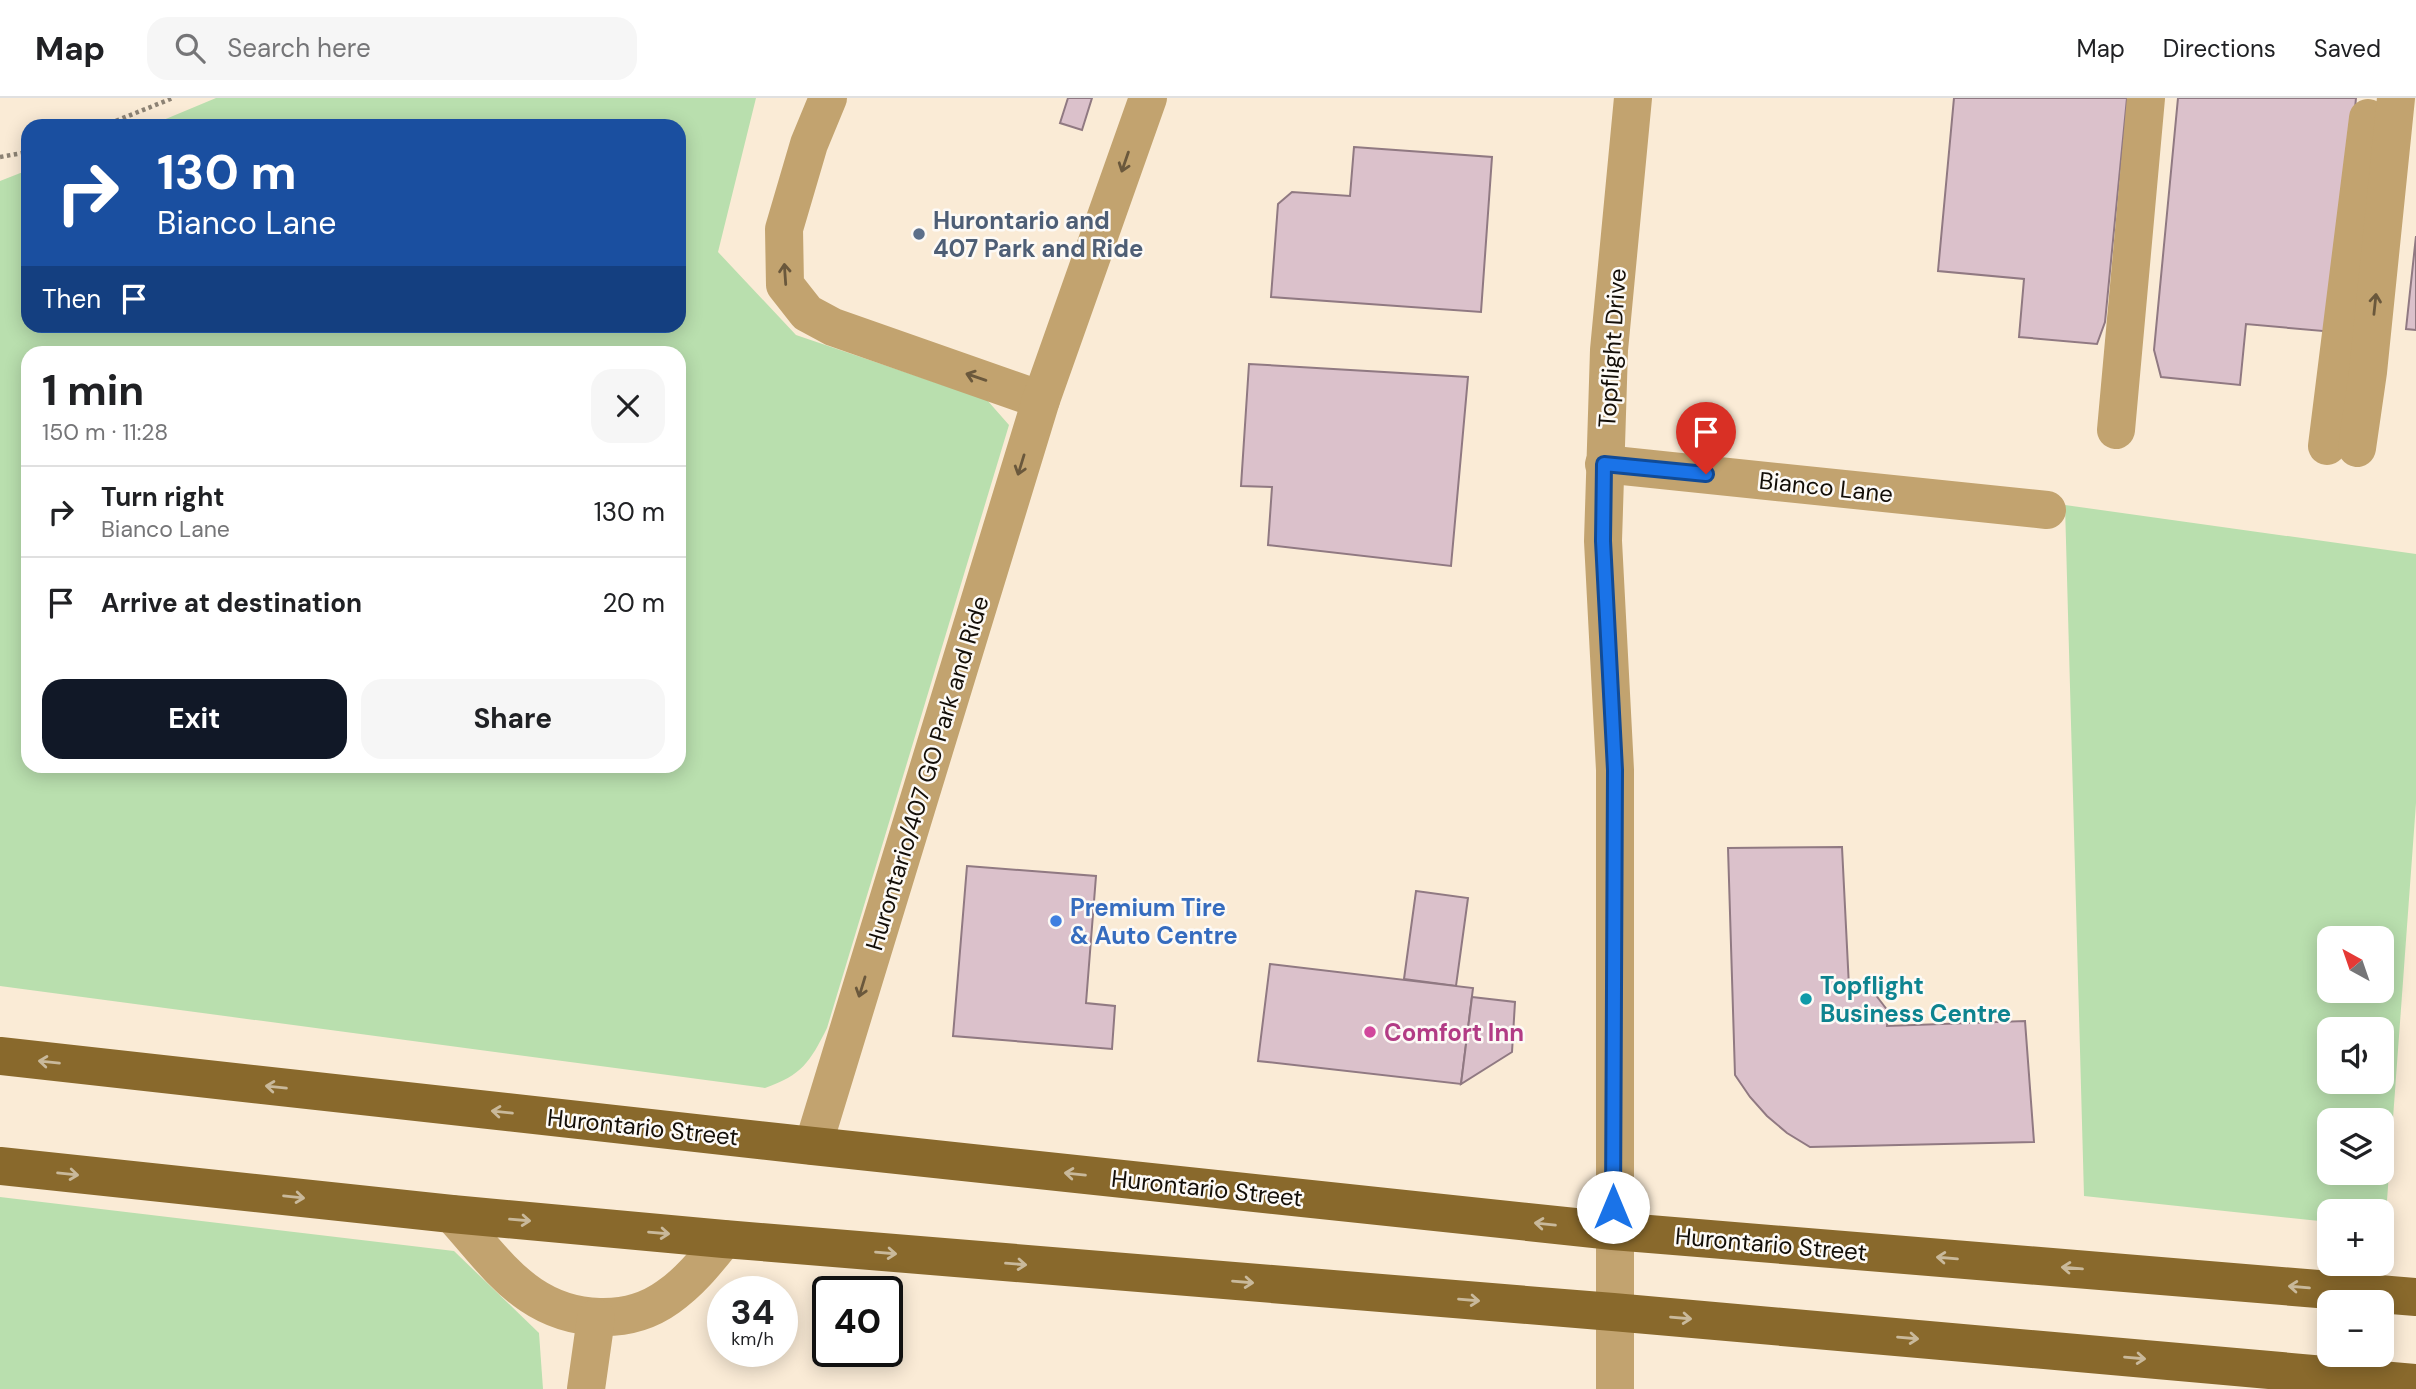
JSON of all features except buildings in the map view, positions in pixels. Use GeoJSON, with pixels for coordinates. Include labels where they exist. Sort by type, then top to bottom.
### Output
{"type":"FeatureCollection","features":[{"type":"Feature","properties":{"kind":"main road","name":"Hurontario Street"},"geometry":{"type":"LineString","coordinates":[[0,1056],[1613,1231],[2416,1297]]}},
{"type":"Feature","properties":{"kind":"main road"},"geometry":{"type":"LineString","coordinates":[[0,1166],[452,1214],[724,1239],[1613,1312],[2416,1383]]}},
{"type":"Feature","properties":{"kind":"street"},"geometry":{"type":"LineString","coordinates":[[828,98],[809,144],[784,229],[785,285],[807,313],[833,327],[1041,400]]}},
{"type":"Feature","properties":{"kind":"street","name":"Hurontario/407 GO Park and Ride"},"geometry":{"type":"LineString","coordinates":[[813,1146],[1041,400],[1148,98]]}},
{"type":"Feature","properties":{"kind":"street","name":"Topflight Drive"},"geometry":{"type":"LineString","coordinates":[[1615,1389],[1615,770],[1603,541],[1604,464],[1609,350],[1633,98]]}},
{"type":"Feature","properties":{"kind":"street"},"geometry":{"type":"LineString","coordinates":[[2116,430],[2146,98]]}},
{"type":"Feature","properties":{"kind":"street"},"geometry":{"type":"LineString","coordinates":[[2371,98],[2342,447],[2368,372],[2396,98]]}},
{"type":"Feature","properties":{"kind":"street","name":"Bianco Lane"},"geometry":{"type":"LineString","coordinates":[[1604,464],[2047,510]]}},
{"type":"Feature","properties":{"kind":"street"},"geometry":{"type":"LineString","coordinates":[[452,1214],[531,1295],[562,1310],[596,1318],[633,1314],[667,1298],[695,1275],[724,1239]]}},
{"type":"Feature","properties":{"kind":"street"},"geometry":{"type":"LineString","coordinates":[[586,1389],[596,1318]]}},
{"type":"Feature","properties":{"kind":"path"},"geometry":{"type":"LineString","coordinates":[[120,119],[173,98]]}},
{"type":"Feature","properties":{"kind":"path"},"geometry":{"type":"LineString","coordinates":[[0,157],[21,153]]}},
{"type":"Feature","properties":{"kind":"green space"},"geometry":{"type":"Polygon","coordinates":[[[216,98],[756,98],[718,252],[796,335],[987,400],[1009,425],[827,1028],[804,1066],[788,1078],[765,1088],[0,986],[0,181],[21,173],[21,333],[686,333],[686,119],[166,119],[216,98]]]}},
{"type":"Feature","properties":{"kind":"green space"},"geometry":{"type":"Polygon","coordinates":[[[2065,505],[2416,554],[2416,803],[2394,1108],[2317,1108],[2317,1185],[2388,1185],[2387,1199],[2317,1199],[2317,1221],[2084,1196],[2065,505]]]}},
{"type":"Feature","properties":{"kind":"green space"},"geometry":{"type":"Polygon","coordinates":[[[0,1197],[454,1251],[539,1333],[543,1389],[0,1389],[0,1197]]]}},
{"type":"Feature","properties":{"kind":"place","name":"Hurontario and 407 Park and Ride"},"geometry":{"type":"Point","coordinates":[919,234]}},
{"type":"Feature","properties":{"kind":"place","name":"Premium Tire & Auto Centre"},"geometry":{"type":"Point","coordinates":[1056,921]}},
{"type":"Feature","properties":{"kind":"place","name":"Topflight Business Centre"},"geometry":{"type":"Point","coordinates":[1806,999]}},
{"type":"Feature","properties":{"kind":"place","name":"Comfort Inn"},"geometry":{"type":"Point","coordinates":[1370,1032]}},
{"type":"Feature","properties":{"kind":"route"},"geometry":{"type":"LineString","coordinates":[[1613,1207],[1615,770],[1603,541],[1604,464],[1706,474]]}}]}
